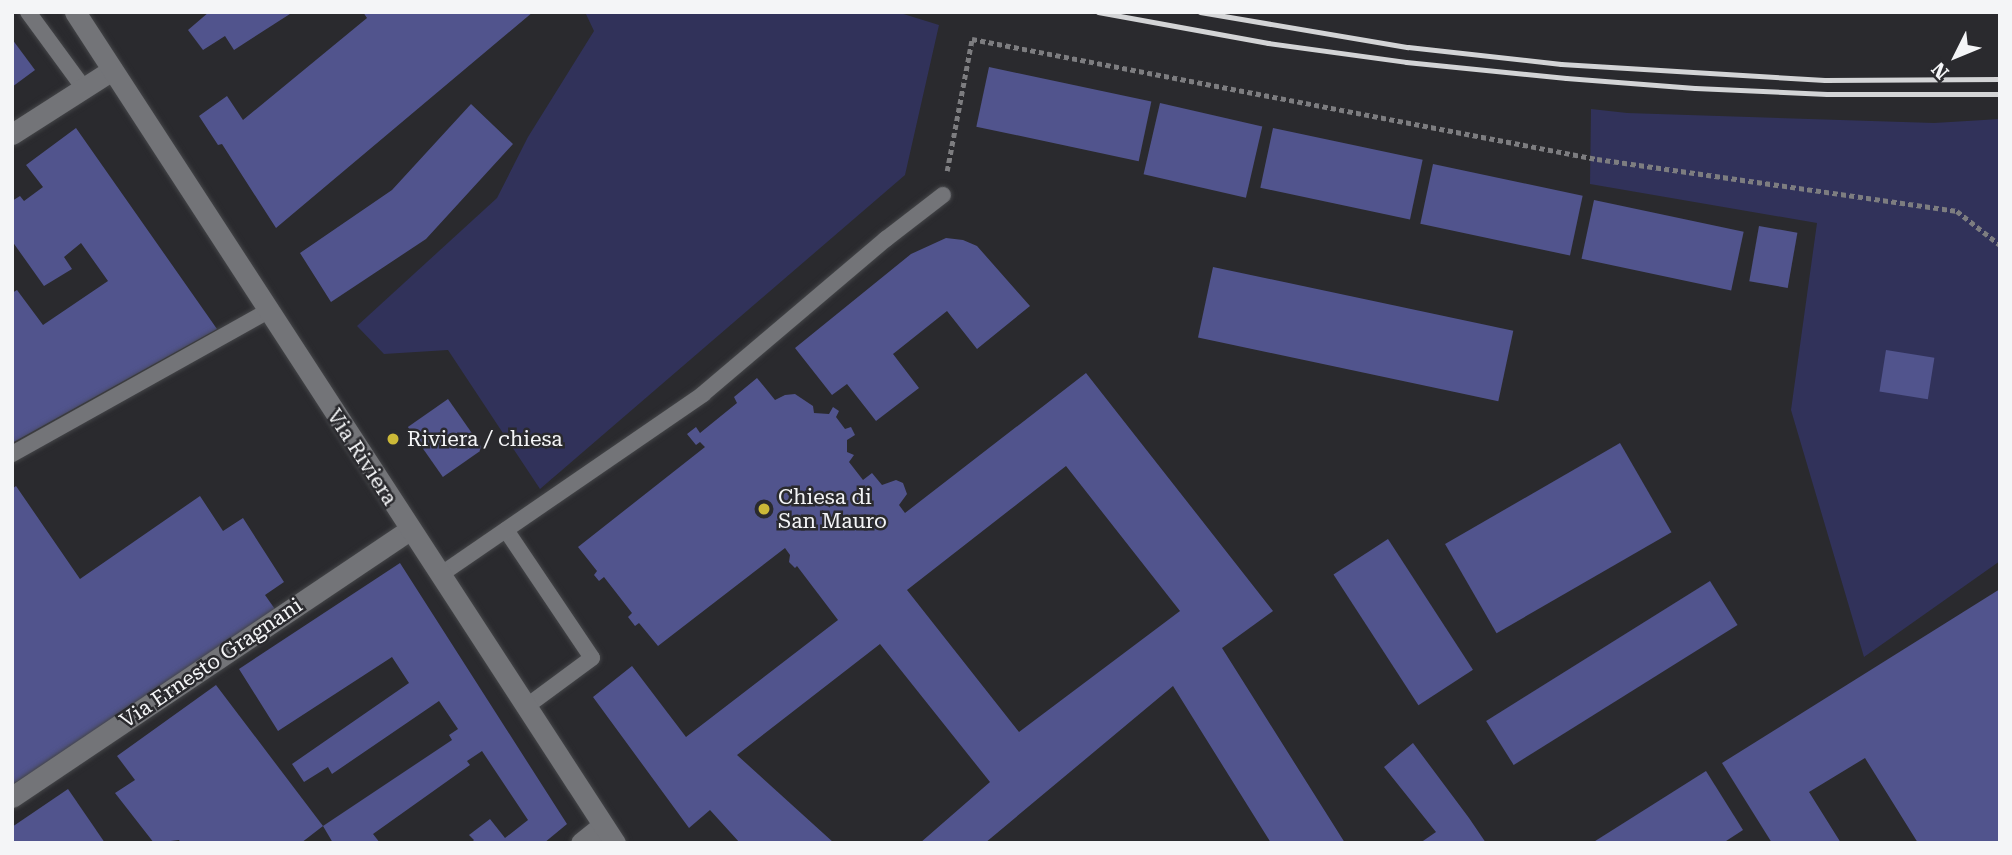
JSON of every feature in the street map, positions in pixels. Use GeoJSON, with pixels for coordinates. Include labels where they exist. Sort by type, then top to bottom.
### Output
{"type":"FeatureCollection","features":[{"type":"Feature","properties":{"kind":"street","name":"Via Riviera"},"geometry":{"type":"LineString","coordinates":[[75,12],[409,530],[609,834]]}},
{"type":"Feature","properties":{"kind":"street"},"geometry":{"type":"LineString","coordinates":[[12,134],[85,90],[112,70]]}},
{"type":"Feature","properties":{"kind":"street","name":"Via Ernesto Gragnani"},"geometry":{"type":"LineString","coordinates":[[12,797],[409,530]]}},
{"type":"Feature","properties":{"kind":"street"},"geometry":{"type":"LineString","coordinates":[[581,843],[609,834]]}},
{"type":"Feature","properties":{"kind":"lane"},"geometry":{"type":"LineString","coordinates":[[29,12],[85,90]]}},
{"type":"Feature","properties":{"kind":"lane"},"geometry":{"type":"LineString","coordinates":[[440,575],[703,394],[886,239],[943,195]]}},
{"type":"Feature","properties":{"kind":"lane"},"geometry":{"type":"LineString","coordinates":[[12,454],[268,311]]}},
{"type":"Feature","properties":{"kind":"lane"},"geometry":{"type":"LineString","coordinates":[[506,530],[592,658],[527,706]]}},
{"type":"Feature","properties":{"kind":"path"},"geometry":{"type":"LineString","coordinates":[[943,195],[972,39],[1597,159],[1957,211],[2000,245]]}},
{"type":"Feature","properties":{"kind":"shaded area"},"geometry":{"type":"Polygon","coordinates":[[[585,12],[897,12],[939,25],[905,175],[540,489],[448,350],[384,354],[357,326],[497,198],[528,137],[594,31],[585,12]]]}},
{"type":"Feature","properties":{"kind":"shaded area"},"geometry":{"type":"Polygon","coordinates":[[[1591,109],[1627,113],[1934,123],[2000,119],[2000,561],[1864,657],[1791,410],[1817,223],[1590,184],[1591,109]]]}},
{"type":"Feature","properties":{"kind":"building"},"geometry":{"type":"Polygon","coordinates":[[[209,12],[293,12],[234,50],[225,36],[203,50],[188,30],[209,12]]]}},
{"type":"Feature","properties":{"kind":"building"},"geometry":{"type":"Polygon","coordinates":[[[363,12],[533,12],[276,228],[222,144],[218,145],[199,116],[227,96],[243,120],[367,18],[363,12]]]}},
{"type":"Feature","properties":{"kind":"building"},"geometry":{"type":"Polygon","coordinates":[[[12,39],[35,70],[12,87],[12,39]]]}},
{"type":"Feature","properties":{"kind":"building"},"geometry":{"type":"Polygon","coordinates":[[[989,67],[1151,102],[1139,161],[976,127],[989,67]]]}},
{"type":"Feature","properties":{"kind":"building"},"geometry":{"type":"Polygon","coordinates":[[[1160,103],[1262,127],[1246,198],[1144,174],[1160,103]]]}},
{"type":"Feature","properties":{"kind":"building"},"geometry":{"type":"Polygon","coordinates":[[[471,104],[513,144],[426,239],[331,302],[300,253],[392,190],[471,104]]]}},
{"type":"Feature","properties":{"kind":"building"},"geometry":{"type":"Polygon","coordinates":[[[76,128],[217,329],[12,443],[12,293],[17,290],[43,325],[108,281],[81,243],[64,257],[72,269],[44,286],[12,241],[12,201],[20,196],[24,201],[43,187],[26,165],[76,128]]]}},
{"type":"Feature","properties":{"kind":"building"},"geometry":{"type":"Polygon","coordinates":[[[1273,128],[1423,160],[1410,219],[1260,188],[1273,128]]]}},
{"type":"Feature","properties":{"kind":"building"},"geometry":{"type":"Polygon","coordinates":[[[1433,164],[1583,196],[1570,255],[1420,224],[1433,164]]]}},
{"type":"Feature","properties":{"kind":"building"},"geometry":{"type":"Polygon","coordinates":[[[1594,200],[1744,232],[1731,290],[1582,259],[1594,200]]]}},
{"type":"Feature","properties":{"kind":"building"},"geometry":{"type":"Polygon","coordinates":[[[1759,226],[1797,233],[1788,288],[1749,281],[1759,226]]]}},
{"type":"Feature","properties":{"kind":"building"},"geometry":{"type":"Polygon","coordinates":[[[946,238],[963,240],[977,246],[1030,306],[977,349],[947,311],[893,354],[919,388],[876,421],[847,384],[832,395],[795,348],[911,254],[946,238]]]}},
{"type":"Feature","properties":{"kind":"building"},"geometry":{"type":"Polygon","coordinates":[[[1213,267],[1513,331],[1498,401],[1198,337],[1213,267]]]}},
{"type":"Feature","properties":{"kind":"building"},"geometry":{"type":"Polygon","coordinates":[[[1886,350],[1934,358],[1928,399],[1879,391],[1886,350]]]}},
{"type":"Feature","properties":{"kind":"building"},"geometry":{"type":"Polygon","coordinates":[[[1086,373],[1273,611],[1222,648],[1345,843],[1271,843],[1173,686],[985,843],[920,843],[990,782],[880,644],[737,755],[834,843],[740,843],[710,810],[689,828],[593,697],[632,666],[686,737],[838,620],[797,566],[795,568],[789,562],[790,555],[785,548],[658,646],[639,623],[635,626],[628,617],[632,613],[604,577],[599,581],[594,575],[597,571],[578,547],[705,447],[700,442],[696,445],[687,434],[696,427],[700,433],[737,403],[734,397],[757,378],[775,400],[795,394],[813,406],[814,413],[829,414],[833,407],[839,411],[836,417],[845,429],[851,427],[855,435],[847,440],[847,452],[854,455],[849,462],[863,480],[872,473],[882,485],[896,480],[903,483],[907,494],[899,505],[905,513],[1086,373]],[[1066,466],[907,590],[1019,732],[1180,611],[1066,466]]]}},
{"type":"Feature","properties":{"kind":"building"},"geometry":{"type":"Polygon","coordinates":[[[448,399],[483,449],[443,477],[408,427],[448,399]]]}},
{"type":"Feature","properties":{"kind":"building"},"geometry":{"type":"Polygon","coordinates":[[[1620,443],[1672,532],[1497,633],[1445,544],[1620,443]]]}},
{"type":"Feature","properties":{"kind":"building"},"geometry":{"type":"Polygon","coordinates":[[[16,486],[80,579],[200,496],[223,531],[243,518],[284,582],[265,595],[277,612],[12,785],[12,489],[16,486]]]}},
{"type":"Feature","properties":{"kind":"building"},"geometry":{"type":"Polygon","coordinates":[[[1388,539],[1473,670],[1418,705],[1333,574],[1388,539]]]}},
{"type":"Feature","properties":{"kind":"building"},"geometry":{"type":"Polygon","coordinates":[[[400,563],[567,824],[544,843],[471,843],[474,840],[469,835],[490,819],[505,838],[528,820],[482,751],[467,761],[470,765],[373,834],[380,843],[333,843],[323,826],[452,740],[449,735],[458,729],[439,701],[332,774],[328,767],[304,782],[292,764],[409,683],[392,657],[278,731],[239,669],[400,563]]]}},
{"type":"Feature","properties":{"kind":"building"},"geometry":{"type":"Polygon","coordinates":[[[1710,581],[1738,625],[1514,765],[1486,721],[1710,581]]]}},
{"type":"Feature","properties":{"kind":"building"},"geometry":{"type":"Polygon","coordinates":[[[2000,589],[2000,843],[1918,843],[1865,758],[1809,792],[1841,843],[1772,843],[1722,763],[2000,589]]]}},
{"type":"Feature","properties":{"kind":"building"},"geometry":{"type":"Polygon","coordinates":[[[216,685],[323,826],[301,843],[181,843],[179,840],[154,843],[115,793],[135,780],[117,756],[216,685]]]}},
{"type":"Feature","properties":{"kind":"building"},"geometry":{"type":"Polygon","coordinates":[[[1413,743],[1486,843],[1420,843],[1436,832],[1384,767],[1413,743]]]}},
{"type":"Feature","properties":{"kind":"building"},"geometry":{"type":"Polygon","coordinates":[[[1706,771],[1743,830],[1723,843],[1592,843],[1706,771]]]}},
{"type":"Feature","properties":{"kind":"building"},"geometry":{"type":"Polygon","coordinates":[[[68,789],[105,843],[12,843],[12,827],[68,789]]]}},
{"type":"Feature","properties":{"kind":"railway"},"geometry":{"type":"LineString","coordinates":[[1098,12],[1268,43],[1406,62],[1566,78],[1827,94],[2000,94]]}},
{"type":"Feature","properties":{"kind":"railway"},"geometry":{"type":"LineString","coordinates":[[1200,12],[1408,47],[1561,64],[1825,80],[2000,79]]}},
{"type":"Feature","properties":{"kind":"place","name":"Riviera / chiesa"},"geometry":{"type":"Point","coordinates":[393,439]}},
{"type":"Feature","properties":{"kind":"place","name":"Chiesa di San Mauro"},"geometry":{"type":"Point","coordinates":[764,509]}}]}
